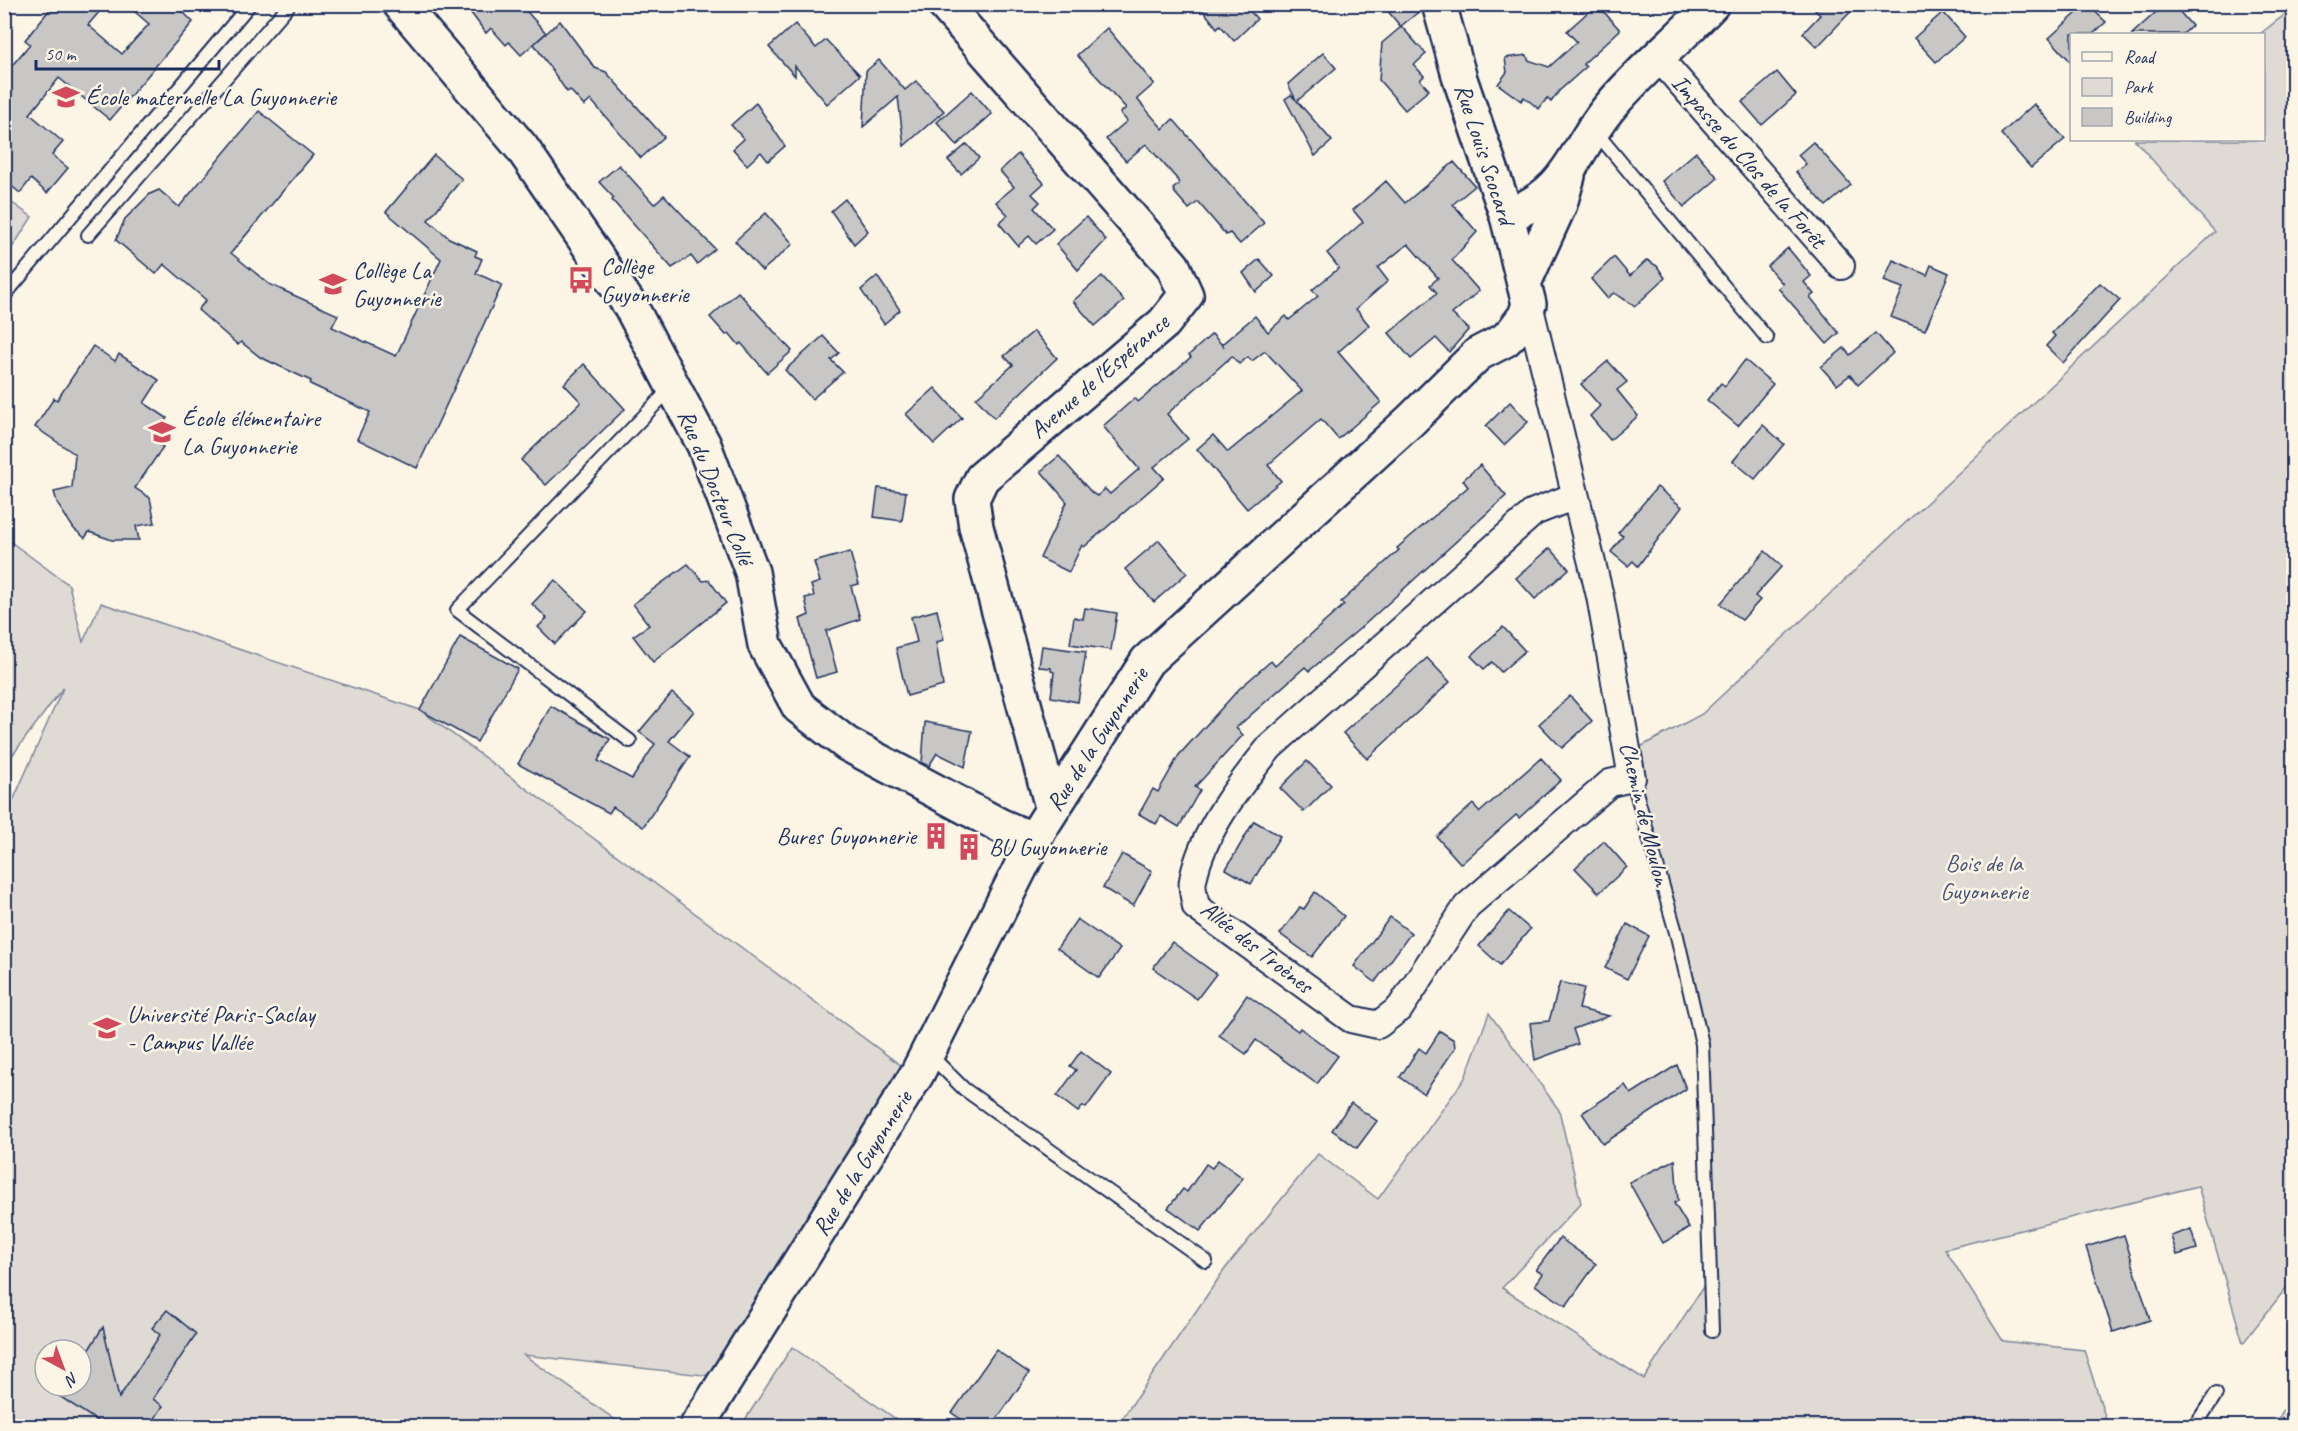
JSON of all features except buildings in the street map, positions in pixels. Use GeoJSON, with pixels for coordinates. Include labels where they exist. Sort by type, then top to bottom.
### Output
{"type":"FeatureCollection","features":[{"type":"Feature","properties":{"kind":"street","name":"Rue du Docteur Collé"},"geometry":{"type":"LineString","coordinates":[[400,4],[543,176],[631,308],[704,445],[752,572],[765,645],[799,707],[847,744],[1001,826],[1034,840]]}},
{"type":"Feature","properties":{"kind":"street","name":"Avenue de l'Espérance"},"geometry":{"type":"LineString","coordinates":[[944,4],[1173,266],[1186,295],[1164,323],[982,478],[972,498],[976,527],[1052,807]]}},
{"type":"Feature","properties":{"kind":"street","name":"Rue Louis Scocard"},"geometry":{"type":"LineString","coordinates":[[1439,4],[1460,79],[1507,216],[1524,284]]}},
{"type":"Feature","properties":{"kind":"street"},"geometry":{"type":"LineString","coordinates":[[1507,216],[1540,199],[1569,171],[1608,109],[1712,4]]}},
{"type":"Feature","properties":{"kind":"street","name":"Impasse du Clos de la Forêt"},"geometry":{"type":"LineString","coordinates":[[1658,57],[1841,266]]}},
{"type":"Feature","properties":{"kind":"street","name":"Rue de la Guyonnerie"},"geometry":{"type":"LineString","coordinates":[[697,1426],[826,1222],[928,1053],[1052,807],[1147,661],[1492,347],[1506,307],[1524,284],[1560,204],[1569,171]]}},
{"type":"Feature","properties":{"kind":"street","name":"Chemin de Moulon"},"geometry":{"type":"LineString","coordinates":[[1524,284],[1600,596],[1632,778]]}},
{"type":"Feature","properties":{"kind":"street"},"geometry":{"type":"LineString","coordinates":[[1492,347],[1541,349]]}},
{"type":"Feature","properties":{"kind":"street","name":"Allée des Troènes"},"geometry":{"type":"LineString","coordinates":[[1575,496],[1534,512],[1270,747],[1236,789],[1205,847],[1192,882],[1196,907],[1351,1019],[1378,1025],[1400,1008],[1467,906],[1610,783],[1632,778]]}},
{"type":"Feature","properties":{"kind":"lane"},"geometry":{"type":"LineString","coordinates":[[4,296],[250,4]]}},
{"type":"Feature","properties":{"kind":"lane"},"geometry":{"type":"LineString","coordinates":[[88,235],[290,4]]}},
{"type":"Feature","properties":{"kind":"lane"},"geometry":{"type":"LineString","coordinates":[[1594,130],[1767,338]]}},
{"type":"Feature","properties":{"kind":"lane"},"geometry":{"type":"LineString","coordinates":[[630,741],[457,610],[673,386]]}},
{"type":"Feature","properties":{"kind":"lane","name":"Chemin de Moulon"},"geometry":{"type":"LineString","coordinates":[[1632,778],[1677,936],[1702,1044],[1712,1331]]}},
{"type":"Feature","properties":{"kind":"lane"},"geometry":{"type":"LineString","coordinates":[[928,1053],[964,1089],[1206,1261]]}},
{"type":"Feature","properties":{"kind":"lane"},"geometry":{"type":"LineString","coordinates":[[2195,1426],[2216,1395]]}},
{"type":"Feature","properties":{"kind":"green space","name":"Bois de la Guyonnerie"},"geometry":{"type":"Polygon","coordinates":[[[2293,8],[2294,1278],[2243,1343],[2198,1186],[1945,1249],[2003,1341],[2084,1350],[2108,1426],[1117,1426],[1225,1269],[1318,1154],[1378,1199],[1465,1078],[1489,1013],[1559,1110],[1581,1203],[1502,1288],[1644,1379],[1712,1273],[1702,1044],[1631,752],[1702,714],[2215,232],[2136,141],[2265,141],[2265,33],[2261,33],[2293,8]]]}},
{"type":"Feature","properties":{"kind":"green space"},"geometry":{"type":"Polygon","coordinates":[[[5,198],[32,217],[5,259],[5,198]]]}},
{"type":"Feature","properties":{"kind":"green space"},"geometry":{"type":"Polygon","coordinates":[[[4,537],[69,585],[83,642],[101,603],[420,710],[903,1067],[712,1376],[524,1355],[624,1426],[5,1426],[5,815],[63,688],[5,765],[4,537]]]}},
{"type":"Feature","properties":{"kind":"green space"},"geometry":{"type":"Polygon","coordinates":[[[792,1347],[906,1426],[741,1426],[792,1347]]]}},
{"type":"Feature","properties":{"kind":"green space"},"geometry":{"type":"Polygon","coordinates":[[[2293,1396],[2293,1426],[2274,1426],[2293,1396]]]}},
{"type":"Feature","properties":{"kind":"place","name":"École maternelle La Guyonnerie"},"geometry":{"type":"Point","coordinates":[66,97]}},
{"type":"Feature","properties":{"kind":"place","name":"Collège Guyonnerie"},"geometry":{"type":"Point","coordinates":[581,280]}},
{"type":"Feature","properties":{"kind":"place","name":"Collège La Guyonnerie"},"geometry":{"type":"Point","coordinates":[333,284]}},
{"type":"Feature","properties":{"kind":"place","name":"École élémentaire La Guyonnerie"},"geometry":{"type":"Point","coordinates":[162,432]}},
{"type":"Feature","properties":{"kind":"place","name":"Bures Guyonnerie"},"geometry":{"type":"Point","coordinates":[936,836]}},
{"type":"Feature","properties":{"kind":"place","name":"BU Guyonnerie"},"geometry":{"type":"Point","coordinates":[969,847]}},
{"type":"Feature","properties":{"kind":"place","name":"Université Paris-Saclay - Campus Vallée"},"geometry":{"type":"Point","coordinates":[107,1028]}}]}
